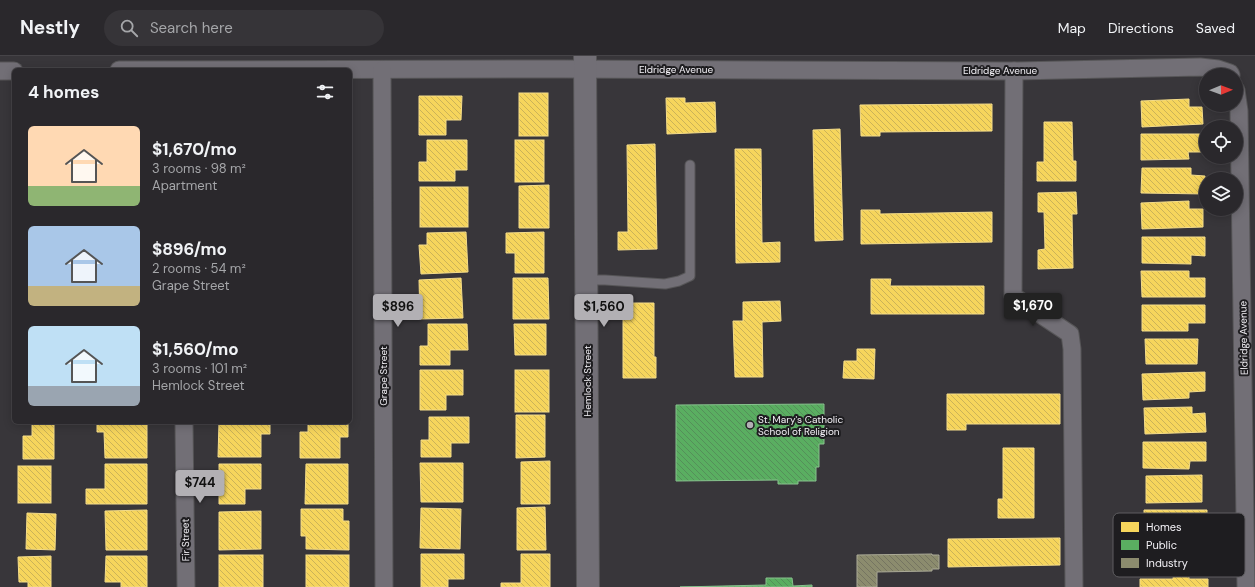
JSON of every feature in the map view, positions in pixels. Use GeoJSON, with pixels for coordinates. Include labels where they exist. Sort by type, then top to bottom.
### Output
{"type":"FeatureCollection","features":[{"type":"Feature","properties":{"kind":"street"},"geometry":{"type":"LineString","coordinates":[[181,56],[181,68]]}},
{"type":"Feature","properties":{"kind":"street","name":"Eldridge Avenue"},"geometry":{"type":"LineString","coordinates":[[352,70],[585,62],[1014,71],[1209,68]]}},
{"type":"Feature","properties":{"kind":"street","name":"Hemlock Street"},"geometry":{"type":"LineString","coordinates":[[585,62],[588,587]]}},
{"type":"Feature","properties":{"kind":"street","name":"Grape Street"},"geometry":{"type":"LineString","coordinates":[[382,70],[384,587]]}},
{"type":"Feature","properties":{"kind":"street"},"geometry":{"type":"LineString","coordinates":[[0,71],[12,71]]}},
{"type":"Feature","properties":{"kind":"street"},"geometry":{"type":"LineString","coordinates":[[1014,71],[1014,296],[1070,334],[1072,349],[1074,587]]}},
{"type":"Feature","properties":{"kind":"street","name":"Eldridge Avenue"},"geometry":{"type":"LineString","coordinates":[[1239,112],[1248,209],[1246,587]]}},
{"type":"Feature","properties":{"kind":"street","name":"Fir Street"},"geometry":{"type":"LineString","coordinates":[[184,424],[186,587]]}},
{"type":"Feature","properties":{"kind":"lane"},"geometry":{"type":"LineString","coordinates":[[586,280],[665,284],[679,281],[690,276],[690,166]]}},
{"type":"Feature","properties":{"kind":"building: Homes"},"geometry":{"type":"Polygon","coordinates":[[[519,93],[548,93],[548,136],[519,136],[519,93]]]}},
{"type":"Feature","properties":{"kind":"building: Homes"},"geometry":{"type":"Polygon","coordinates":[[[419,96],[462,96],[461,120],[446,120],[446,135],[419,135],[419,96]]]}},
{"type":"Feature","properties":{"kind":"building: Homes"},"geometry":{"type":"Polygon","coordinates":[[[666,98],[685,98],[685,103],[715,102],[716,132],[667,134],[666,98]]]}},
{"type":"Feature","properties":{"kind":"building: Homes"},"geometry":{"type":"Polygon","coordinates":[[[1189,99],[1189,107],[1199,107],[1199,112],[1202,112],[1203,120],[1199,120],[1199,124],[1142,127],[1141,101],[1189,99]]]}},
{"type":"Feature","properties":{"kind":"building: Homes"},"geometry":{"type":"Polygon","coordinates":[[[992,104],[992,131],[880,132],[880,136],[861,136],[860,105],[992,104]]]}},
{"type":"Feature","properties":{"kind":"building: Homes"},"geometry":{"type":"Polygon","coordinates":[[[1044,122],[1072,122],[1073,161],[1076,161],[1076,181],[1037,181],[1037,162],[1044,162],[1044,122]]]}},
{"type":"Feature","properties":{"kind":"building: Homes"},"geometry":{"type":"Polygon","coordinates":[[[840,129],[843,240],[815,241],[813,130],[840,129]]]}},
{"type":"Feature","properties":{"kind":"building: Homes"},"geometry":{"type":"Polygon","coordinates":[[[1141,134],[1199,134],[1199,152],[1188,152],[1189,159],[1141,160],[1141,134]]]}},
{"type":"Feature","properties":{"kind":"building: Homes"},"geometry":{"type":"Polygon","coordinates":[[[427,140],[467,140],[467,170],[455,170],[455,181],[419,181],[419,162],[427,162],[427,140]]]}},
{"type":"Feature","properties":{"kind":"building: Homes"},"geometry":{"type":"Polygon","coordinates":[[[515,140],[544,140],[544,182],[515,182],[515,140]]]}},
{"type":"Feature","properties":{"kind":"building: Homes"},"geometry":{"type":"Polygon","coordinates":[[[655,144],[657,249],[618,250],[618,232],[628,232],[627,145],[655,144]]]}},
{"type":"Feature","properties":{"kind":"building: Homes"},"geometry":{"type":"Polygon","coordinates":[[[735,149],[761,149],[762,243],[780,242],[780,262],[736,263],[735,149]]]}},
{"type":"Feature","properties":{"kind":"building: Homes"},"geometry":{"type":"Polygon","coordinates":[[[1142,168],[1191,168],[1191,175],[1199,176],[1199,194],[1141,193],[1142,168]]]}},
{"type":"Feature","properties":{"kind":"building: Homes"},"geometry":{"type":"Polygon","coordinates":[[[549,185],[549,228],[519,228],[519,186],[549,185]]]}},
{"type":"Feature","properties":{"kind":"building: Homes"},"geometry":{"type":"Polygon","coordinates":[[[420,187],[468,187],[468,227],[420,227],[420,187]]]}},
{"type":"Feature","properties":{"kind":"building: Homes"},"geometry":{"type":"Polygon","coordinates":[[[1076,192],[1077,214],[1072,214],[1073,268],[1038,269],[1038,250],[1045,249],[1044,212],[1038,212],[1038,193],[1076,192]]]}},
{"type":"Feature","properties":{"kind":"building: Homes"},"geometry":{"type":"Polygon","coordinates":[[[1189,201],[1189,209],[1199,209],[1199,216],[1203,216],[1203,227],[1142,229],[1141,203],[1189,201]]]}},
{"type":"Feature","properties":{"kind":"building: Homes"},"geometry":{"type":"Polygon","coordinates":[[[861,210],[880,210],[880,214],[992,212],[992,242],[861,244],[861,210]]]}},
{"type":"Feature","properties":{"kind":"building: Homes"},"geometry":{"type":"Polygon","coordinates":[[[466,232],[468,272],[421,274],[419,245],[427,245],[427,233],[466,232]]]}},
{"type":"Feature","properties":{"kind":"building: Homes"},"geometry":{"type":"Polygon","coordinates":[[[544,232],[544,273],[515,273],[515,253],[506,253],[506,233],[544,232]]]}},
{"type":"Feature","properties":{"kind":"building: Homes"},"geometry":{"type":"Polygon","coordinates":[[[1142,237],[1205,237],[1205,256],[1191,255],[1191,264],[1142,263],[1142,237]]]}},
{"type":"Feature","properties":{"kind":"building: Homes"},"geometry":{"type":"Polygon","coordinates":[[[1141,271],[1189,271],[1189,278],[1205,278],[1205,297],[1142,297],[1141,271]]]}},
{"type":"Feature","properties":{"kind":"building: Homes"},"geometry":{"type":"Polygon","coordinates":[[[461,278],[463,318],[420,319],[419,280],[461,278]]]}},
{"type":"Feature","properties":{"kind":"building: Homes"},"geometry":{"type":"Polygon","coordinates":[[[513,278],[548,278],[549,319],[513,319],[513,278]]]}},
{"type":"Feature","properties":{"kind":"building: Homes"},"geometry":{"type":"Polygon","coordinates":[[[871,279],[891,279],[890,286],[984,286],[984,314],[871,314],[871,279]]]}},
{"type":"Feature","properties":{"kind":"building: Homes"},"geometry":{"type":"Polygon","coordinates":[[[780,301],[781,321],[762,322],[763,377],[735,377],[733,321],[743,321],[743,302],[780,301]]]}},
{"type":"Feature","properties":{"kind":"building: Homes"},"geometry":{"type":"Polygon","coordinates":[[[623,303],[654,303],[654,357],[656,357],[656,378],[623,378],[623,303]]]}},
{"type":"Feature","properties":{"kind":"building: Homes"},"geometry":{"type":"Polygon","coordinates":[[[1142,305],[1205,305],[1205,323],[1188,323],[1188,331],[1142,331],[1142,305]]]}},
{"type":"Feature","properties":{"kind":"building: Homes"},"geometry":{"type":"Polygon","coordinates":[[[428,324],[467,324],[468,350],[450,350],[450,365],[420,365],[420,346],[428,346],[428,324]]]}},
{"type":"Feature","properties":{"kind":"building: Homes"},"geometry":{"type":"Polygon","coordinates":[[[514,324],[546,324],[546,355],[515,355],[514,324]]]}},
{"type":"Feature","properties":{"kind":"building: Homes"},"geometry":{"type":"Polygon","coordinates":[[[1145,339],[1198,339],[1197,364],[1146,364],[1145,339]]]}},
{"type":"Feature","properties":{"kind":"building: Homes"},"geometry":{"type":"Polygon","coordinates":[[[857,349],[875,349],[874,379],[843,378],[844,361],[857,361],[857,349]]]}},
{"type":"Feature","properties":{"kind":"building: Homes"},"geometry":{"type":"Polygon","coordinates":[[[420,370],[463,370],[463,395],[446,395],[446,410],[420,410],[420,370]]]}},
{"type":"Feature","properties":{"kind":"building: Homes"},"geometry":{"type":"Polygon","coordinates":[[[515,370],[549,370],[549,412],[515,412],[515,370]]]}},
{"type":"Feature","properties":{"kind":"building: Homes"},"geometry":{"type":"Polygon","coordinates":[[[1205,372],[1205,391],[1189,392],[1189,398],[1143,400],[1142,374],[1205,372]]]}},
{"type":"Feature","properties":{"kind":"building: Homes"},"geometry":{"type":"Polygon","coordinates":[[[947,394],[1060,394],[1060,424],[966,424],[966,430],[947,430],[947,394]]]}},
{"type":"Feature","properties":{"kind":"building: Homes"},"geometry":{"type":"Polygon","coordinates":[[[1192,407],[1192,414],[1205,413],[1206,432],[1145,434],[1144,408],[1192,407]]]}},
{"type":"Feature","properties":{"kind":"building: Homes"},"geometry":{"type":"Polygon","coordinates":[[[516,415],[545,415],[545,457],[516,458],[516,415]]]}},
{"type":"Feature","properties":{"kind":"building: Homes"},"geometry":{"type":"Polygon","coordinates":[[[429,417],[469,417],[469,443],[451,443],[451,457],[421,457],[421,440],[429,440],[429,417]]]}},
{"type":"Feature","properties":{"kind":"building: Homes"},"geometry":{"type":"Polygon","coordinates":[[[32,424],[54,424],[54,459],[23,459],[23,436],[32,436],[32,424]]]}},
{"type":"Feature","properties":{"kind":"building: Homes"},"geometry":{"type":"Polygon","coordinates":[[[97,424],[147,424],[147,458],[105,458],[104,432],[97,432],[97,424]]]}},
{"type":"Feature","properties":{"kind":"building: Homes"},"geometry":{"type":"Polygon","coordinates":[[[219,424],[270,424],[270,434],[261,434],[261,457],[218,457],[219,424]]]}},
{"type":"Feature","properties":{"kind":"building: Homes"},"geometry":{"type":"Polygon","coordinates":[[[308,424],[348,424],[348,437],[340,437],[340,458],[300,458],[300,432],[308,432],[308,424]]]}},
{"type":"Feature","properties":{"kind":"building: Homes"},"geometry":{"type":"Polygon","coordinates":[[[1143,442],[1206,442],[1206,461],[1190,461],[1189,469],[1143,468],[1143,442]]]}},
{"type":"Feature","properties":{"kind":"building: Homes"},"geometry":{"type":"Polygon","coordinates":[[[1003,448],[1034,448],[1034,518],[998,518],[998,499],[1003,499],[1003,448]]]}},
{"type":"Feature","properties":{"kind":"building: Homes"},"geometry":{"type":"Polygon","coordinates":[[[550,461],[550,504],[521,504],[521,462],[550,461]]]}},
{"type":"Feature","properties":{"kind":"building: Homes"},"geometry":{"type":"Polygon","coordinates":[[[420,463],[463,463],[463,502],[421,502],[420,463]]]}},
{"type":"Feature","properties":{"kind":"building: Homes"},"geometry":{"type":"Polygon","coordinates":[[[105,464],[147,464],[147,504],[86,504],[86,489],[105,489],[105,464]]]}},
{"type":"Feature","properties":{"kind":"building: Homes"},"geometry":{"type":"Polygon","coordinates":[[[219,464],[261,464],[261,489],[245,489],[245,504],[219,504],[219,464]]]}},
{"type":"Feature","properties":{"kind":"building: Homes"},"geometry":{"type":"Polygon","coordinates":[[[306,464],[348,464],[348,504],[305,504],[306,464]]]}},
{"type":"Feature","properties":{"kind":"building: Homes"},"geometry":{"type":"Polygon","coordinates":[[[18,466],[51,466],[51,503],[18,503],[18,466]]]}},
{"type":"Feature","properties":{"kind":"building: Homes"},"geometry":{"type":"Polygon","coordinates":[[[1202,475],[1202,502],[1146,503],[1146,476],[1202,475]]]}},
{"type":"Feature","properties":{"kind":"building: Homes"},"geometry":{"type":"Polygon","coordinates":[[[545,507],[546,550],[517,550],[517,508],[545,507]]]}},
{"type":"Feature","properties":{"kind":"building: Homes"},"geometry":{"type":"Polygon","coordinates":[[[421,508],[461,509],[460,549],[420,548],[421,508]]]}},
{"type":"Feature","properties":{"kind":"building: Homes"},"geometry":{"type":"Polygon","coordinates":[[[301,509],[343,509],[343,521],[349,521],[349,550],[306,549],[306,536],[301,536],[301,509]]]}},
{"type":"Feature","properties":{"kind":"building: Homes"},"geometry":{"type":"Polygon","coordinates":[[[147,510],[147,550],[106,550],[105,511],[147,510]]]}},
{"type":"Feature","properties":{"kind":"building: Homes"},"geometry":{"type":"Polygon","coordinates":[[[1144,510],[1207,510],[1207,513],[1144,513],[1144,510]]]}},
{"type":"Feature","properties":{"kind":"building: Homes"},"geometry":{"type":"Polygon","coordinates":[[[261,511],[261,549],[219,550],[219,512],[261,511]]]}},
{"type":"Feature","properties":{"kind":"building: Homes"},"geometry":{"type":"Polygon","coordinates":[[[27,513],[56,514],[55,550],[26,549],[27,513]]]}},
{"type":"Feature","properties":{"kind":"building: Homes"},"geometry":{"type":"Polygon","coordinates":[[[1060,538],[1060,565],[948,567],[948,539],[1060,538]]]}},
{"type":"Feature","properties":{"kind":"building: Homes"},"geometry":{"type":"Polygon","coordinates":[[[421,554],[464,554],[464,579],[448,579],[448,587],[421,587],[421,554]]]}},
{"type":"Feature","properties":{"kind":"building: Homes"},"geometry":{"type":"Polygon","coordinates":[[[521,554],[550,554],[550,587],[501,587],[501,583],[521,583],[521,554]]]}},
{"type":"Feature","properties":{"kind":"building: Homes"},"geometry":{"type":"Polygon","coordinates":[[[219,555],[263,555],[263,587],[219,587],[219,555]]]}},
{"type":"Feature","properties":{"kind":"building: Homes"},"geometry":{"type":"Polygon","coordinates":[[[306,555],[349,555],[349,587],[306,587],[306,555]]]}},
{"type":"Feature","properties":{"kind":"building: Homes"},"geometry":{"type":"Polygon","coordinates":[[[51,556],[51,587],[28,587],[28,582],[19,582],[18,557],[51,556]]]}},
{"type":"Feature","properties":{"kind":"building: Homes"},"geometry":{"type":"Polygon","coordinates":[[[106,556],[147,556],[147,587],[121,587],[121,582],[105,582],[106,556]]]}},
{"type":"Feature","properties":{"kind":"building: Homes"},"geometry":{"type":"Polygon","coordinates":[[[1173,577],[1189,577],[1189,579],[1208,579],[1208,587],[1140,587],[1140,579],[1173,579],[1173,577]]]}},
{"type":"Feature","properties":{"kind":"building: Public","name":"St. Mary's Catholic School of Religion"},"geometry":{"type":"Polygon","coordinates":[[[824,404],[824,444],[819,444],[819,467],[816,467],[816,481],[798,481],[798,484],[778,484],[778,480],[676,481],[676,405],[824,404]]]}},
{"type":"Feature","properties":{"kind":"building: Public"},"geometry":{"type":"Polygon","coordinates":[[[766,578],[792,578],[793,586],[812,585],[812,587],[680,587],[766,585],[766,578]]]}},
{"type":"Feature","properties":{"kind":"building: Industry"},"geometry":{"type":"Polygon","coordinates":[[[857,555],[939,555],[939,569],[932,569],[932,571],[877,572],[877,587],[857,587],[857,555]]]}},
{"type":"Feature","properties":{"kind":"place","name":"St. Mary's Catholic School of Religion"},"geometry":{"type":"Point","coordinates":[750,425]}}]}
